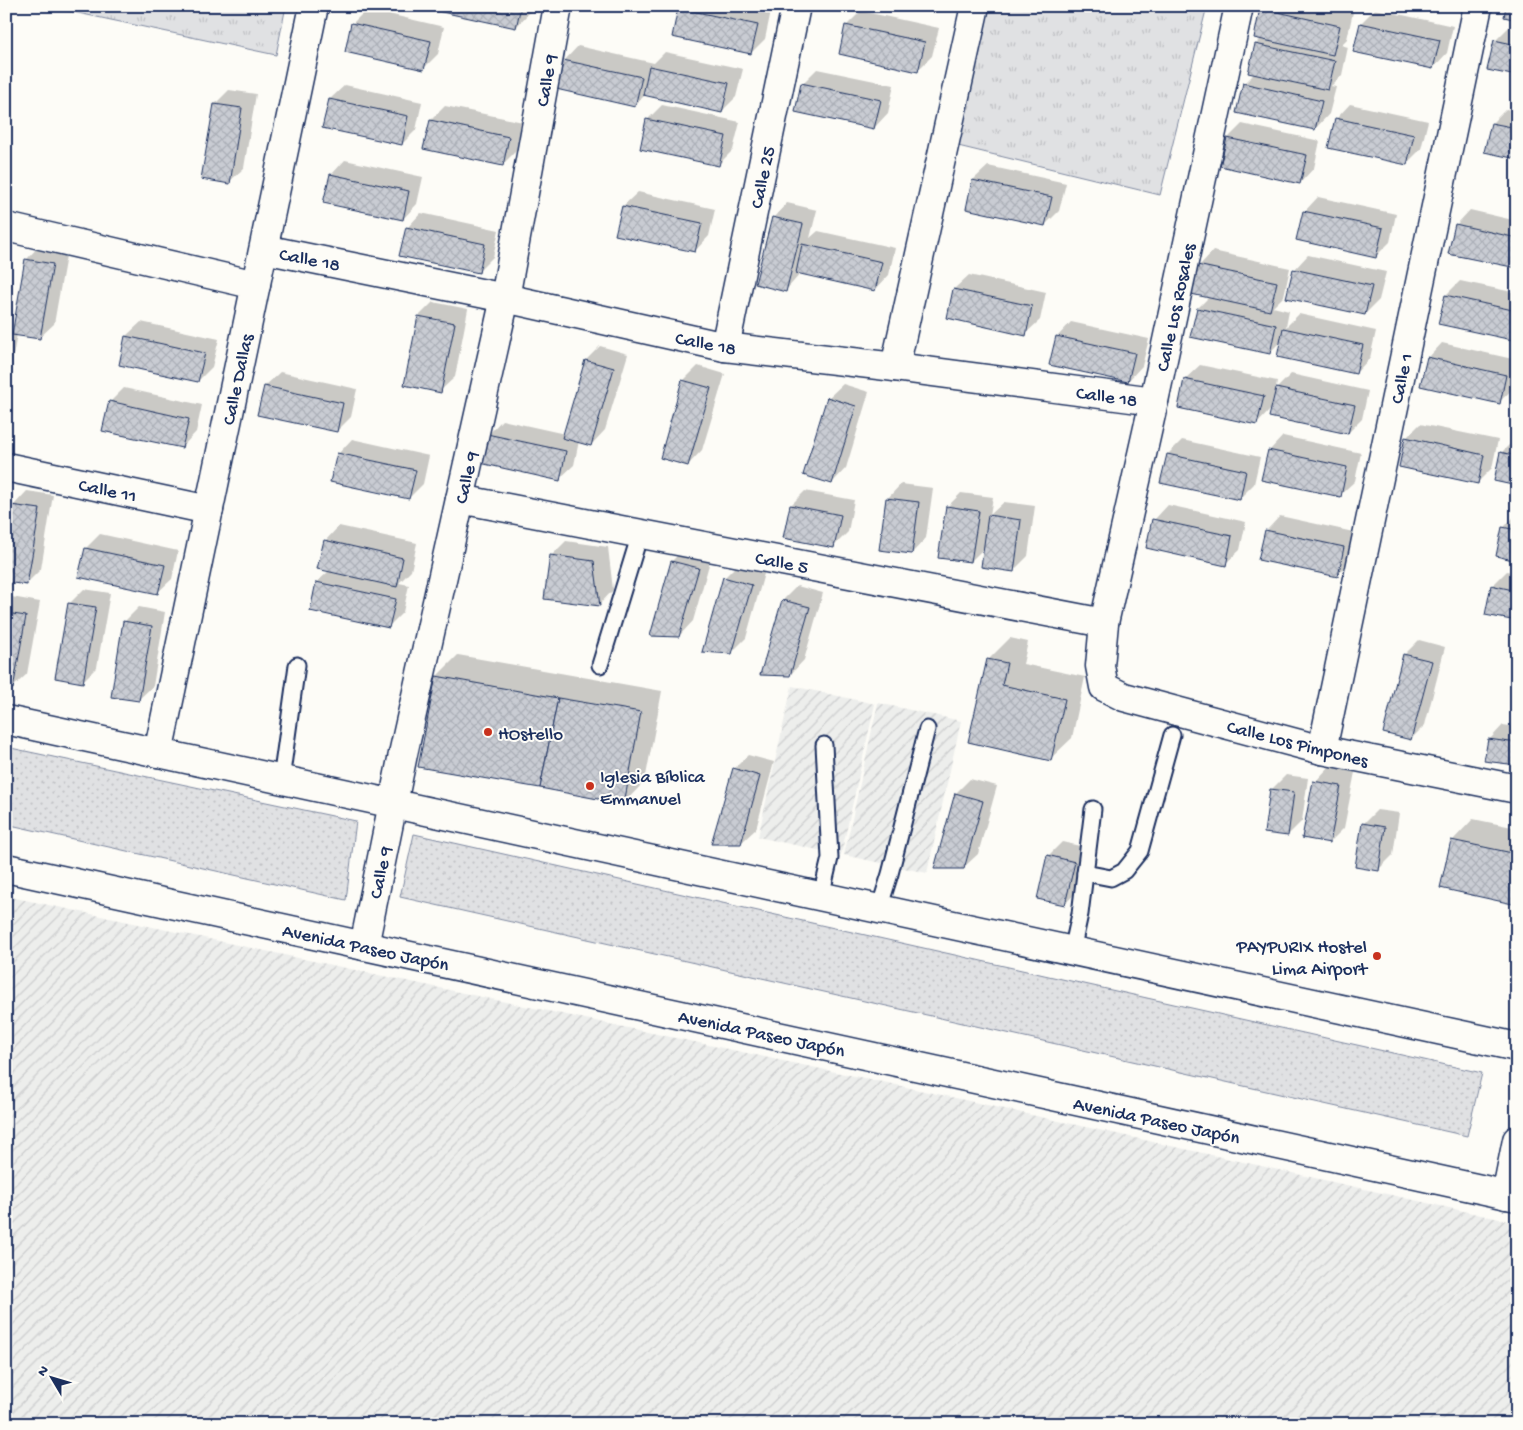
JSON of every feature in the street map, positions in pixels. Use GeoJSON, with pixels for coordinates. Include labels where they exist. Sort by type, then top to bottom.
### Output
{"type":"FeatureCollection","features":[{"type":"Feature","properties":{"kind":"street","name":"Calle Dallas"},"geometry":{"type":"LineString","coordinates":[[158,752],[314,6]]}},
{"type":"Feature","properties":{"kind":"street","name":"Calle 9"},"geometry":{"type":"LineString","coordinates":[[364,946],[393,803],[505,298],[558,6]]}},
{"type":"Feature","properties":{"kind":"street","name":"Calle 25"},"geometry":{"type":"LineString","coordinates":[[725,347],[796,6]]}},
{"type":"Feature","properties":{"kind":"street"},"geometry":{"type":"LineString","coordinates":[[895,367],[975,6]]}},
{"type":"Feature","properties":{"kind":"street","name":"Calle Los Rosales"},"geometry":{"type":"LineString","coordinates":[[1100,666],[1104,623],[1239,6]]}},
{"type":"Feature","properties":{"kind":"street","name":"Calle 1"},"geometry":{"type":"LineString","coordinates":[[1322,750],[1478,6]]}},
{"type":"Feature","properties":{"kind":"street"},"geometry":{"type":"LineString","coordinates":[[6,227],[256,284]]}},
{"type":"Feature","properties":{"kind":"street","name":"Calle 18"},"geometry":{"type":"LineString","coordinates":[[264,249],[505,298],[725,347],[1154,401]]}},
{"type":"Feature","properties":{"kind":"street","name":"Calle 11"},"geometry":{"type":"LineString","coordinates":[[6,467],[209,510]]}},
{"type":"Feature","properties":{"kind":"street","name":"Calle 5"},"geometry":{"type":"LineString","coordinates":[[460,499],[1104,623]]}},
{"type":"Feature","properties":{"kind":"street","name":"Calle Los Pimpones"},"geometry":{"type":"LineString","coordinates":[[1100,666],[1104,687],[1124,697],[1322,750],[1517,789]]}},
{"type":"Feature","properties":{"kind":"street"},"geometry":{"type":"LineString","coordinates":[[6,720],[1517,1046]]}},
{"type":"Feature","properties":{"kind":"street","name":"Avenida Paseo Japón"},"geometry":{"type":"LineString","coordinates":[[6,868],[1511,1196]]}},
{"type":"Feature","properties":{"kind":"street"},"geometry":{"type":"LineString","coordinates":[[1511,1196],[1517,1140]]}},
{"type":"Feature","properties":{"kind":"lane"},"geometry":{"type":"LineString","coordinates":[[600,664],[640,534]]}},
{"type":"Feature","properties":{"kind":"lane"},"geometry":{"type":"LineString","coordinates":[[281,780],[297,664]]}},
{"type":"Feature","properties":{"kind":"lane"},"geometry":{"type":"LineString","coordinates":[[879,909],[928,729]]}},
{"type":"Feature","properties":{"kind":"lane"},"geometry":{"type":"LineString","coordinates":[[1085,873],[1111,878],[1124,871],[1140,851],[1172,735]]}},
{"type":"Feature","properties":{"kind":"lane"},"geometry":{"type":"LineString","coordinates":[[820,896],[830,858],[824,746]]}},
{"type":"Feature","properties":{"kind":"lane"},"geometry":{"type":"LineString","coordinates":[[1072,951],[1080,914],[1093,809]]}},
{"type":"Feature","properties":{"kind":"shaded area"},"geometry":{"type":"Polygon","coordinates":[[[792,686],[875,704],[841,855],[758,837],[792,686]]]}},
{"type":"Feature","properties":{"kind":"shaded area"},"geometry":{"type":"Polygon","coordinates":[[[878,703],[961,721],[927,873],[844,855],[878,703]]]}},
{"type":"Feature","properties":{"kind":"shaded area"},"geometry":{"type":"Polygon","coordinates":[[[6,896],[892,1084],[1517,1223],[1517,1424],[6,1424],[6,896]]]}},
{"type":"Feature","properties":{"kind":"green space"},"geometry":{"type":"Polygon","coordinates":[[[45,6],[286,6],[276,55],[45,6]]]}},
{"type":"Feature","properties":{"kind":"green space"},"geometry":{"type":"Polygon","coordinates":[[[988,6],[1207,6],[1160,195],[954,145],[988,6]]]}},
{"type":"Feature","properties":{"kind":"green space"},"geometry":{"type":"Polygon","coordinates":[[[6,747],[356,821],[346,900],[6,824],[6,747]]]}},
{"type":"Feature","properties":{"kind":"green space"},"geometry":{"type":"Polygon","coordinates":[[[414,834],[1482,1073],[1467,1136],[400,897],[414,834]]]}},
{"type":"Feature","properties":{"kind":"building"},"geometry":{"type":"Polygon","coordinates":[[[438,6],[521,6],[516,28],[437,11],[438,6]]]}},
{"type":"Feature","properties":{"kind":"building"},"geometry":{"type":"Polygon","coordinates":[[[1506,6],[1517,6],[1517,20],[1504,17],[1506,6]]]}},
{"type":"Feature","properties":{"kind":"building"},"geometry":{"type":"Polygon","coordinates":[[[678,8],[758,25],[751,54],[672,37],[678,8]]]}},
{"type":"Feature","properties":{"kind":"building"},"geometry":{"type":"Polygon","coordinates":[[[1260,8],[1340,26],[1333,55],[1254,38],[1260,8]]]}},
{"type":"Feature","properties":{"kind":"building"},"geometry":{"type":"Polygon","coordinates":[[[351,23],[431,41],[424,70],[345,52],[351,23]]]}},
{"type":"Feature","properties":{"kind":"building"},"geometry":{"type":"Polygon","coordinates":[[[1360,23],[1440,40],[1433,69],[1353,52],[1360,23]]]}},
{"type":"Feature","properties":{"kind":"building"},"geometry":{"type":"Polygon","coordinates":[[[845,25],[925,42],[918,72],[839,54],[845,25]]]}},
{"type":"Feature","properties":{"kind":"building"},"geometry":{"type":"Polygon","coordinates":[[[1494,40],[1517,45],[1517,76],[1487,70],[1494,40]]]}},
{"type":"Feature","properties":{"kind":"building"},"geometry":{"type":"Polygon","coordinates":[[[1255,44],[1335,61],[1328,90],[1248,73],[1255,44]]]}},
{"type":"Feature","properties":{"kind":"building"},"geometry":{"type":"Polygon","coordinates":[[[563,60],[642,77],[635,107],[556,89],[563,60]]]}},
{"type":"Feature","properties":{"kind":"building"},"geometry":{"type":"Polygon","coordinates":[[[649,66],[729,83],[722,113],[643,95],[649,66]]]}},
{"type":"Feature","properties":{"kind":"building"},"geometry":{"type":"Polygon","coordinates":[[[801,83],[881,100],[874,129],[795,112],[801,83]]]}},
{"type":"Feature","properties":{"kind":"building"},"geometry":{"type":"Polygon","coordinates":[[[1243,83],[1322,101],[1315,130],[1236,113],[1243,83]]]}},
{"type":"Feature","properties":{"kind":"building"},"geometry":{"type":"Polygon","coordinates":[[[329,99],[408,116],[402,145],[322,128],[329,99]]]}},
{"type":"Feature","properties":{"kind":"building"},"geometry":{"type":"Polygon","coordinates":[[[214,104],[242,108],[230,184],[201,179],[214,104]]]}},
{"type":"Feature","properties":{"kind":"building"},"geometry":{"type":"Polygon","coordinates":[[[1335,118],[1414,135],[1407,165],[1328,148],[1335,118]]]}},
{"type":"Feature","properties":{"kind":"building"},"geometry":{"type":"Polygon","coordinates":[[[646,119],[726,136],[719,166],[640,149],[646,119]]]}},
{"type":"Feature","properties":{"kind":"building"},"geometry":{"type":"Polygon","coordinates":[[[430,120],[509,137],[503,166],[423,149],[430,120]]]}},
{"type":"Feature","properties":{"kind":"building"},"geometry":{"type":"Polygon","coordinates":[[[1491,123],[1517,128],[1517,159],[1484,152],[1491,123]]]}},
{"type":"Feature","properties":{"kind":"building"},"geometry":{"type":"Polygon","coordinates":[[[1227,138],[1307,155],[1300,184],[1220,166],[1227,138]]]}},
{"type":"Feature","properties":{"kind":"building"},"geometry":{"type":"Polygon","coordinates":[[[330,174],[409,191],[403,220],[323,203],[330,174]]]}},
{"type":"Feature","properties":{"kind":"building"},"geometry":{"type":"Polygon","coordinates":[[[972,180],[1052,197],[1045,226],[966,209],[972,180]]]}},
{"type":"Feature","properties":{"kind":"building"},"geometry":{"type":"Polygon","coordinates":[[[622,206],[702,223],[695,252],[615,235],[622,206]]]}},
{"type":"Feature","properties":{"kind":"building"},"geometry":{"type":"Polygon","coordinates":[[[1303,211],[1383,228],[1376,258],[1296,240],[1303,211]]]}},
{"type":"Feature","properties":{"kind":"building"},"geometry":{"type":"Polygon","coordinates":[[[772,217],[803,224],[786,292],[755,284],[772,217]]]}},
{"type":"Feature","properties":{"kind":"building"},"geometry":{"type":"Polygon","coordinates":[[[1455,224],[1517,238],[1517,268],[1448,254],[1455,224]]]}},
{"type":"Feature","properties":{"kind":"building"},"geometry":{"type":"Polygon","coordinates":[[[406,227],[485,244],[479,273],[399,256],[406,227]]]}},
{"type":"Feature","properties":{"kind":"building"},"geometry":{"type":"Polygon","coordinates":[[[802,244],[882,262],[875,291],[796,273],[802,244]]]}},
{"type":"Feature","properties":{"kind":"building"},"geometry":{"type":"Polygon","coordinates":[[[25,259],[53,264],[40,339],[12,335],[25,259]]]}},
{"type":"Feature","properties":{"kind":"building"},"geometry":{"type":"Polygon","coordinates":[[[1197,265],[1277,282],[1270,311],[1191,294],[1197,265]]]}},
{"type":"Feature","properties":{"kind":"building"},"geometry":{"type":"Polygon","coordinates":[[[1293,269],[1372,286],[1365,315],[1286,298],[1293,269]]]}},
{"type":"Feature","properties":{"kind":"building"},"geometry":{"type":"Polygon","coordinates":[[[953,289],[1032,306],[1026,336],[947,318],[953,289]]]}},
{"type":"Feature","properties":{"kind":"building"},"geometry":{"type":"Polygon","coordinates":[[[1445,295],[1517,311],[1517,341],[1438,324],[1445,295]]]}},
{"type":"Feature","properties":{"kind":"building"},"geometry":{"type":"Polygon","coordinates":[[[1197,308],[1276,325],[1270,354],[1190,337],[1197,308]]]}},
{"type":"Feature","properties":{"kind":"building"},"geometry":{"type":"Polygon","coordinates":[[[418,316],[455,323],[441,393],[404,385],[418,316]]]}},
{"type":"Feature","properties":{"kind":"building"},"geometry":{"type":"Polygon","coordinates":[[[1283,328],[1363,345],[1356,374],[1277,357],[1283,328]]]}},
{"type":"Feature","properties":{"kind":"building"},"geometry":{"type":"Polygon","coordinates":[[[125,336],[205,353],[198,382],[119,365],[125,336]]]}},
{"type":"Feature","properties":{"kind":"building"},"geometry":{"type":"Polygon","coordinates":[[[1056,336],[1135,353],[1128,382],[1049,365],[1056,336]]]}},
{"type":"Feature","properties":{"kind":"building"},"geometry":{"type":"Polygon","coordinates":[[[1427,357],[1506,375],[1500,404],[1420,386],[1427,357]]]}},
{"type":"Feature","properties":{"kind":"building"},"geometry":{"type":"Polygon","coordinates":[[[585,360],[614,368],[591,446],[562,438],[585,360]]]}},
{"type":"Feature","properties":{"kind":"building"},"geometry":{"type":"Polygon","coordinates":[[[1184,379],[1264,396],[1257,425],[1178,408],[1184,379]]]}},
{"type":"Feature","properties":{"kind":"building"},"geometry":{"type":"Polygon","coordinates":[[[682,380],[711,388],[688,466],[660,458],[682,380]]]}},
{"type":"Feature","properties":{"kind":"building"},"geometry":{"type":"Polygon","coordinates":[[[264,386],[343,403],[337,432],[257,415],[264,386]]]}},
{"type":"Feature","properties":{"kind":"building"},"geometry":{"type":"Polygon","coordinates":[[[1276,388],[1355,405],[1348,434],[1269,417],[1276,388]]]}},
{"type":"Feature","properties":{"kind":"building"},"geometry":{"type":"Polygon","coordinates":[[[827,397],[856,406],[832,484],[803,475],[827,397]]]}},
{"type":"Feature","properties":{"kind":"building"},"geometry":{"type":"Polygon","coordinates":[[[109,401],[189,419],[182,448],[102,431],[109,401]]]}},
{"type":"Feature","properties":{"kind":"building"},"geometry":{"type":"Polygon","coordinates":[[[487,434],[566,451],[560,481],[480,463],[487,434]]]}},
{"type":"Feature","properties":{"kind":"building"},"geometry":{"type":"Polygon","coordinates":[[[1405,437],[1484,455],[1478,484],[1399,467],[1405,437]]]}},
{"type":"Feature","properties":{"kind":"building"},"geometry":{"type":"Polygon","coordinates":[[[1268,450],[1347,467],[1341,497],[1261,480],[1268,450]]]}},
{"type":"Feature","properties":{"kind":"building"},"geometry":{"type":"Polygon","coordinates":[[[1500,452],[1517,456],[1517,486],[1494,481],[1500,452]]]}},
{"type":"Feature","properties":{"kind":"building"},"geometry":{"type":"Polygon","coordinates":[[[337,453],[416,470],[409,499],[330,482],[337,453]]]}},
{"type":"Feature","properties":{"kind":"building"},"geometry":{"type":"Polygon","coordinates":[[[1167,454],[1246,471],[1240,500],[1160,483],[1167,454]]]}},
{"type":"Feature","properties":{"kind":"building"},"geometry":{"type":"Polygon","coordinates":[[[886,498],[919,502],[912,554],[879,550],[886,498]]]}},
{"type":"Feature","properties":{"kind":"building"},"geometry":{"type":"Polygon","coordinates":[[[11,505],[40,509],[27,585],[6,582],[6,536],[11,505]]]}},
{"type":"Feature","properties":{"kind":"building"},"geometry":{"type":"Polygon","coordinates":[[[790,505],[841,515],[834,548],[783,538],[790,505]]]}},
{"type":"Feature","properties":{"kind":"building"},"geometry":{"type":"Polygon","coordinates":[[[946,506],[979,511],[971,562],[938,558],[946,506]]]}},
{"type":"Feature","properties":{"kind":"building"},"geometry":{"type":"Polygon","coordinates":[[[988,515],[1021,520],[1014,572],[981,567],[988,515]]]}},
{"type":"Feature","properties":{"kind":"building"},"geometry":{"type":"Polygon","coordinates":[[[1152,519],[1232,536],[1226,566],[1146,548],[1152,519]]]}},
{"type":"Feature","properties":{"kind":"building"},"geometry":{"type":"Polygon","coordinates":[[[1502,527],[1517,530],[1517,561],[1496,556],[1502,527]]]}},
{"type":"Feature","properties":{"kind":"building"},"geometry":{"type":"Polygon","coordinates":[[[1265,530],[1344,547],[1338,577],[1258,560],[1265,530]]]}},
{"type":"Feature","properties":{"kind":"building"},"geometry":{"type":"Polygon","coordinates":[[[324,540],[403,558],[397,587],[317,569],[324,540]]]}},
{"type":"Feature","properties":{"kind":"building"},"geometry":{"type":"Polygon","coordinates":[[[85,548],[165,565],[158,594],[78,577],[85,548]]]}},
{"type":"Feature","properties":{"kind":"building"},"geometry":{"type":"Polygon","coordinates":[[[550,555],[594,561],[600,606],[544,599],[550,555]]]}},
{"type":"Feature","properties":{"kind":"building"},"geometry":{"type":"Polygon","coordinates":[[[671,561],[699,568],[679,637],[650,636],[671,561]]]}},
{"type":"Feature","properties":{"kind":"building"},"geometry":{"type":"Polygon","coordinates":[[[723,577],[752,585],[732,654],[702,652],[723,577]]]}},
{"type":"Feature","properties":{"kind":"building"},"geometry":{"type":"Polygon","coordinates":[[[316,582],[396,599],[389,628],[310,611],[316,582]]]}},
{"type":"Feature","properties":{"kind":"building"},"geometry":{"type":"Polygon","coordinates":[[[1491,585],[1517,591],[1517,621],[1485,615],[1491,585]]]}},
{"type":"Feature","properties":{"kind":"building"},"geometry":{"type":"Polygon","coordinates":[[[782,600],[810,607],[790,676],[760,675],[782,600]]]}},
{"type":"Feature","properties":{"kind":"building"},"geometry":{"type":"Polygon","coordinates":[[[68,603],[96,607],[83,683],[55,678],[68,603]]]}},
{"type":"Feature","properties":{"kind":"building"},"geometry":{"type":"Polygon","coordinates":[[[6,613],[26,616],[13,689],[6,688],[6,613]]]}},
{"type":"Feature","properties":{"kind":"building"},"geometry":{"type":"Polygon","coordinates":[[[123,621],[152,626],[139,701],[111,697],[123,621]]]}},
{"type":"Feature","properties":{"kind":"building"},"geometry":{"type":"Polygon","coordinates":[[[1403,654],[1432,661],[1411,740],[1383,733],[1403,654]]]}},
{"type":"Feature","properties":{"kind":"building"},"geometry":{"type":"Polygon","coordinates":[[[987,659],[1007,663],[1002,685],[1065,699],[1051,761],[968,742],[987,659]]]}},
{"type":"Feature","properties":{"kind":"building","name":"HOstello"},"geometry":{"type":"Polygon","coordinates":[[[436,676],[558,698],[540,788],[418,767],[436,676]]]}},
{"type":"Feature","properties":{"kind":"building"},"geometry":{"type":"Polygon","coordinates":[[[558,698],[641,712],[624,804],[540,788],[558,698]]]}},
{"type":"Feature","properties":{"kind":"building"},"geometry":{"type":"Polygon","coordinates":[[[1488,739],[1517,743],[1517,765],[1484,761],[1488,739]]]}},
{"type":"Feature","properties":{"kind":"building"},"geometry":{"type":"Polygon","coordinates":[[[733,768],[760,776],[741,844],[711,844],[733,768]]]}},
{"type":"Feature","properties":{"kind":"building"},"geometry":{"type":"Polygon","coordinates":[[[1313,781],[1341,786],[1330,843],[1302,838],[1313,781]]]}},
{"type":"Feature","properties":{"kind":"building"},"geometry":{"type":"Polygon","coordinates":[[[1270,789],[1294,792],[1288,836],[1264,833],[1270,789]]]}},
{"type":"Feature","properties":{"kind":"building"},"geometry":{"type":"Polygon","coordinates":[[[955,793],[983,801],[964,869],[934,869],[955,793]]]}},
{"type":"Feature","properties":{"kind":"building"},"geometry":{"type":"Polygon","coordinates":[[[1362,823],[1385,827],[1379,871],[1355,867],[1362,823]]]}},
{"type":"Feature","properties":{"kind":"building"},"geometry":{"type":"Polygon","coordinates":[[[1451,840],[1517,854],[1517,905],[1440,888],[1451,840]]]}},
{"type":"Feature","properties":{"kind":"building"},"geometry":{"type":"Polygon","coordinates":[[[1047,855],[1075,862],[1065,905],[1037,899],[1047,855]]]}},
{"type":"Feature","properties":{"kind":"place","name":"HOstello"},"geometry":{"type":"Point","coordinates":[488,732]}},
{"type":"Feature","properties":{"kind":"place","name":"Iglesia Bíblica Emmanuel"},"geometry":{"type":"Point","coordinates":[590,786]}},
{"type":"Feature","properties":{"kind":"place","name":"PAYPURIX Hostel Lima Airport"},"geometry":{"type":"Point","coordinates":[1377,956]}}]}
